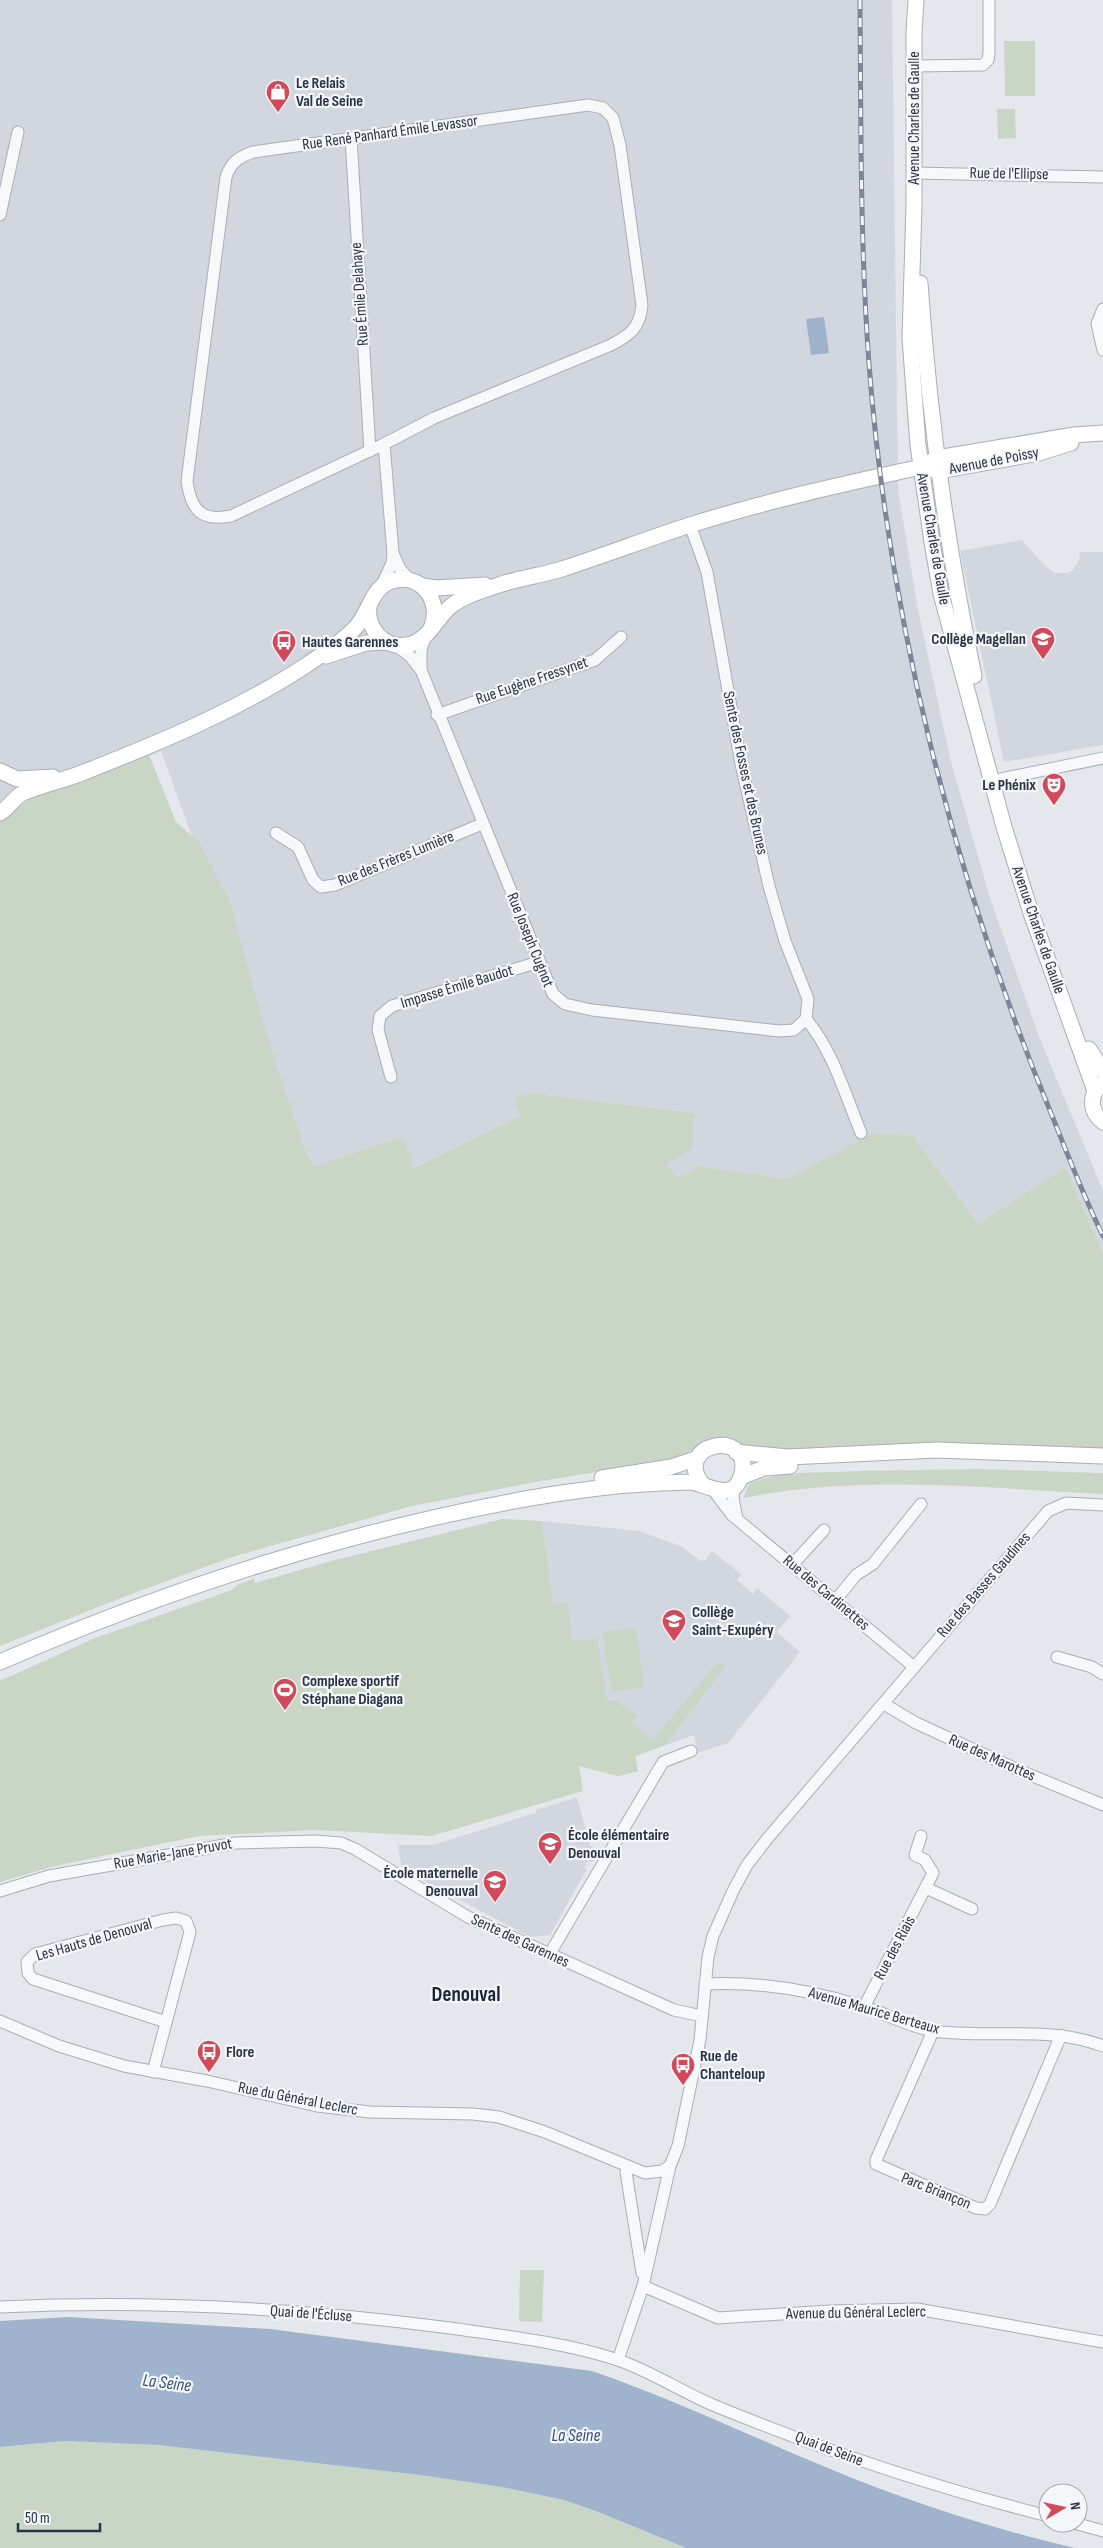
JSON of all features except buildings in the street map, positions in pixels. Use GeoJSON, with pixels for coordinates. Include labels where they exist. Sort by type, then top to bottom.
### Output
{"type":"FeatureCollection","features":[{"type":"Feature","properties":{"kind":"main road","name":"Avenue Charles de Gaulle"},"geometry":{"type":"LineString","coordinates":[[911,0],[914,32]]}},
{"type":"Feature","properties":{"kind":"main road","name":"Avenue Charles de Gaulle"},"geometry":{"type":"LineString","coordinates":[[916,0],[914,32],[914,205],[910,323],[911,361],[913,394],[928,466],[941,594],[1031,913],[1099,1087],[1093,1108],[1103,1122]]}},
{"type":"Feature","properties":{"kind":"main road","name":"Avenue Charles de Gaulle"},"geometry":{"type":"LineString","coordinates":[[914,205],[924,348],[934,433],[928,466],[945,508],[955,577],[995,780],[1052,952],[1089,1050],[1103,1071]]}},
{"type":"Feature","properties":{"kind":"main road"},"geometry":{"type":"LineString","coordinates":[[911,361],[907,401],[928,466],[942,545],[955,577]]}},
{"type":"Feature","properties":{"kind":"main road"},"geometry":{"type":"LineString","coordinates":[[934,433],[949,446],[969,452]]}},
{"type":"Feature","properties":{"kind":"main road","name":"Avenue de Poissy"},"geometry":{"type":"LineString","coordinates":[[928,466],[969,452],[1074,435],[1103,433]]}},
{"type":"Feature","properties":{"kind":"main road","name":"Avenue de Poissy"},"geometry":{"type":"LineString","coordinates":[[928,466],[958,468],[1039,453],[1103,433]]}},
{"type":"Feature","properties":{"kind":"main road"},"geometry":{"type":"LineString","coordinates":[[5,808],[22,793],[86,772],[236,706],[308,663],[353,630],[369,606],[373,595],[381,587],[396,580],[437,588],[504,583],[553,572],[690,525],[772,502],[928,466]]}},
{"type":"Feature","properties":{"kind":"main road"},"geometry":{"type":"LineString","coordinates":[[945,508],[950,483],[958,468]]}},
{"type":"Feature","properties":{"kind":"main road"},"geometry":{"type":"LineString","coordinates":[[416,583],[434,603],[435,615],[429,630]]}},
{"type":"Feature","properties":{"kind":"main road"},"geometry":{"type":"LineString","coordinates":[[308,663],[360,645],[412,644],[429,630],[455,603],[504,583]]}},
{"type":"Feature","properties":{"kind":"main road"},"geometry":{"type":"LineString","coordinates":[[369,606],[371,626],[390,643]]}},
{"type":"Feature","properties":{"kind":"main road"},"geometry":{"type":"LineString","coordinates":[[4,773],[23,779],[86,772]]}},
{"type":"Feature","properties":{"kind":"main road"},"geometry":{"type":"LineString","coordinates":[[4,773],[14,789],[5,808]]}},
{"type":"Feature","properties":{"kind":"main road"},"geometry":{"type":"LineString","coordinates":[[708,1487],[696,1472],[698,1458],[704,1450],[717,1444],[727,1446],[736,1452],[788,1457],[937,1450],[1103,1456]]}},
{"type":"Feature","properties":{"kind":"main road"},"geometry":{"type":"LineString","coordinates":[[736,1452],[742,1464],[738,1481]]}},
{"type":"Feature","properties":{"kind":"main road"},"geometry":{"type":"LineString","coordinates":[[0,1654],[84,1619],[187,1581],[324,1538],[479,1500],[671,1467],[698,1458]]}},
{"type":"Feature","properties":{"kind":"main road"},"geometry":{"type":"LineString","coordinates":[[0,1662],[84,1627],[184,1589],[302,1552],[380,1531],[479,1508],[581,1490],[684,1482],[722,1491],[738,1481],[772,1467],[890,1459],[985,1458],[1103,1463]]}},
{"type":"Feature","properties":{"kind":"street"},"geometry":{"type":"LineString","coordinates":[[914,66],[982,66],[988,60],[989,53],[989,0]]}},
{"type":"Feature","properties":{"kind":"street","name":"Rue René Panhard Émile Levassor"},"geometry":{"type":"LineString","coordinates":[[588,105],[603,108],[613,118],[620,145],[642,305],[641,320],[632,334],[611,345],[434,418],[370,451],[231,516],[218,518],[206,516],[195,508],[189,495],[187,481],[226,177],[229,167],[238,158],[253,152],[350,138],[588,105]]}},
{"type":"Feature","properties":{"kind":"street"},"geometry":{"type":"LineString","coordinates":[[0,215],[18,132]]}},
{"type":"Feature","properties":{"kind":"street","name":"Rue Émile Delahaye"},"geometry":{"type":"LineString","coordinates":[[350,138],[370,451]]}},
{"type":"Feature","properties":{"kind":"street","name":"Rue de l'Ellipse"},"geometry":{"type":"LineString","coordinates":[[914,172],[1103,177]]}},
{"type":"Feature","properties":{"kind":"street"},"geometry":{"type":"LineString","coordinates":[[1103,308],[1097,324],[1103,350]]}},
{"type":"Feature","properties":{"kind":"street"},"geometry":{"type":"LineString","coordinates":[[381,587],[392,563],[393,553],[384,444]]}},
{"type":"Feature","properties":{"kind":"street","name":"Sente des Fosses et des Brunes"},"geometry":{"type":"LineString","coordinates":[[690,525],[707,572],[741,764],[769,886],[785,941],[808,999],[806,1019]]}},
{"type":"Feature","properties":{"kind":"street"},"geometry":{"type":"LineString","coordinates":[[393,553],[400,569],[416,583]]}},
{"type":"Feature","properties":{"kind":"street","name":"Rue Joseph Cugnot"},"geometry":{"type":"LineString","coordinates":[[420,670],[421,650],[429,630]]}},
{"type":"Feature","properties":{"kind":"street","name":"Rue Eugène Fressynet"},"geometry":{"type":"LineString","coordinates":[[437,714],[595,660],[621,637]]}},
{"type":"Feature","properties":{"kind":"street","name":"Rue Joseph Cugnot"},"geometry":{"type":"LineString","coordinates":[[390,643],[410,656],[420,670],[552,994],[565,1004],[578,1008],[780,1031],[794,1030],[806,1019]]}},
{"type":"Feature","properties":{"kind":"street"},"geometry":{"type":"LineString","coordinates":[[995,780],[1103,758]]}},
{"type":"Feature","properties":{"kind":"street","name":"Rue des Frères Lumière"},"geometry":{"type":"LineString","coordinates":[[276,833],[298,847],[312,880],[322,887],[335,885],[482,824]]}},
{"type":"Feature","properties":{"kind":"street","name":"Impasse Émile Baudot"},"geometry":{"type":"LineString","coordinates":[[391,1077],[378,1030],[380,1016],[392,1006],[539,962]]}},
{"type":"Feature","properties":{"kind":"street"},"geometry":{"type":"LineString","coordinates":[[806,1019],[819,1035],[837,1071],[861,1133]]}},
{"type":"Feature","properties":{"kind":"street"},"geometry":{"type":"LineString","coordinates":[[737,1519],[733,1498],[738,1481]]}},
{"type":"Feature","properties":{"kind":"street","name":"Rue des Cardinettes"},"geometry":{"type":"LineString","coordinates":[[708,1487],[737,1519],[914,1667]]}},
{"type":"Feature","properties":{"kind":"street","name":"Rue des Basses Gaudines"},"geometry":{"type":"LineString","coordinates":[[884,1704],[1048,1511],[1066,1503],[1103,1505]]}},
{"type":"Feature","properties":{"kind":"street"},"geometry":{"type":"LineString","coordinates":[[835,1601],[856,1574],[873,1564],[921,1504]]}},
{"type":"Feature","properties":{"kind":"street"},"geometry":{"type":"LineString","coordinates":[[792,1565],[824,1530]]}},
{"type":"Feature","properties":{"kind":"street"},"geometry":{"type":"LineString","coordinates":[[1057,1657],[1092,1667],[1103,1674]]}},
{"type":"Feature","properties":{"kind":"street"},"geometry":{"type":"LineString","coordinates":[[618,2360],[643,2281],[670,2166],[678,2146],[700,2040],[705,1984],[713,1936],[732,1891],[747,1865],[767,1839],[884,1704]]}},
{"type":"Feature","properties":{"kind":"street","name":"Rue des Marottes"},"geometry":{"type":"LineString","coordinates":[[884,1704],[916,1723],[1016,1770],[1103,1805]]}},
{"type":"Feature","properties":{"kind":"street"},"geometry":{"type":"LineString","coordinates":[[549,1955],[663,1762],[692,1751]]}},
{"type":"Feature","properties":{"kind":"street","name":"Rue des Riais"},"geometry":{"type":"LineString","coordinates":[[864,2007],[933,1874],[925,1860],[915,1854],[921,1836]]}},
{"type":"Feature","properties":{"kind":"street","name":"Rue Marie-Jane Pruvot"},"geometry":{"type":"LineString","coordinates":[[0,1890],[49,1876],[219,1845],[280,1840],[316,1841],[349,1845]]}},
{"type":"Feature","properties":{"kind":"street","name":"Sente des Garennes"},"geometry":{"type":"LineString","coordinates":[[349,1845],[468,1917],[674,2010],[702,2016]]}},
{"type":"Feature","properties":{"kind":"street"},"geometry":{"type":"LineString","coordinates":[[926,1888],[972,1909]]}},
{"type":"Feature","properties":{"kind":"street","name":"Les Hauts de Denouval"},"geometry":{"type":"LineString","coordinates":[[154,2072],[190,1932],[188,1924],[182,1918],[163,1920],[35,1954],[27,1962],[28,1973],[33,1980],[166,2022]]}},
{"type":"Feature","properties":{"kind":"street","name":"Avenue Maurice Berteaux"},"geometry":{"type":"LineString","coordinates":[[705,1984],[734,1982],[771,1985],[823,1995],[933,2031],[1061,2035],[1103,2046]]}},
{"type":"Feature","properties":{"kind":"street","name":"Rue du Général Leclerc"},"geometry":{"type":"LineString","coordinates":[[0,2021],[94,2058],[348,2111],[473,2114],[499,2117],[545,2132],[627,2167],[646,2173],[658,2172]]}},
{"type":"Feature","properties":{"kind":"street","name":"Parc Briançon"},"geometry":{"type":"LineString","coordinates":[[933,2031],[876,2160],[876,2164],[976,2208],[985,2209],[990,2204],[1061,2035]]}},
{"type":"Feature","properties":{"kind":"street"},"geometry":{"type":"LineString","coordinates":[[666,2188],[664,2178],[658,2172],[670,2166]]}},
{"type":"Feature","properties":{"kind":"street"},"geometry":{"type":"LineString","coordinates":[[627,2167],[626,2172],[643,2281]]}},
{"type":"Feature","properties":{"kind":"street","name":"Avenue du Général Leclerc"},"geometry":{"type":"LineString","coordinates":[[643,2281],[718,2318],[829,2311],[917,2309],[1103,2342]]}},
{"type":"Feature","properties":{"kind":"street","name":"Quai de l'Écluse"},"geometry":{"type":"LineString","coordinates":[[0,2307],[67,2304],[188,2304],[369,2318],[548,2343],[618,2360]]}},
{"type":"Feature","properties":{"kind":"street","name":"Quai de Seine"},"geometry":{"type":"LineString","coordinates":[[618,2360],[711,2404],[861,2462],[980,2499],[1038,2514]]}},
{"type":"Feature","properties":{"kind":"street"},"geometry":{"type":"LineString","coordinates":[[1088,2526],[1103,2530]]}},
{"type":"Feature","properties":{"kind":"shaded area"},"geometry":{"type":"Polygon","coordinates":[[[0,0],[892,0],[898,490],[918,610],[951,762],[990,898],[1038,1034],[1103,1191],[1103,1254],[1065,1167],[978,1224],[913,1136],[787,1179],[701,1166],[678,1178],[667,1165],[695,1113],[529,1093],[514,1098],[520,1116],[410,1169],[401,1137],[315,1166],[307,1154],[161,751],[0,816],[0,0]]]}},
{"type":"Feature","properties":{"kind":"shaded area","name":"Collège Magellan"},"geometry":{"type":"Polygon","coordinates":[[[1022,540],[1045,566],[1055,573],[1068,573],[1073,570],[1079,560],[1080,552],[1103,552],[1103,745],[1004,762],[960,551],[1022,540]]]}},
{"type":"Feature","properties":{"kind":"shaded area","name":"Collège Saint-Exupéry"},"geometry":{"type":"Polygon","coordinates":[[[542,1521],[639,1531],[682,1547],[701,1561],[706,1560],[712,1551],[741,1574],[737,1580],[753,1594],[757,1588],[790,1616],[777,1632],[800,1652],[728,1743],[698,1753],[694,1735],[635,1756],[638,1771],[618,1776],[578,1766],[542,1521]]]}},
{"type":"Feature","properties":{"kind":"shaded area"},"geometry":{"type":"Polygon","coordinates":[[[577,1797],[590,1846],[598,1850],[592,1862],[588,1861],[584,1868],[587,1869],[550,1935],[530,1937],[402,1869],[398,1845],[432,1845],[536,1813],[536,1810],[577,1797]]]}},
{"type":"Feature","properties":{"kind":"green space"},"geometry":{"type":"Polygon","coordinates":[[[1004,41],[1035,41],[1035,96],[1005,96],[1004,41]]]}},
{"type":"Feature","properties":{"kind":"green space"},"geometry":{"type":"Polygon","coordinates":[[[997,109],[1015,109],[1016,138],[998,139],[997,109]]]}},
{"type":"Feature","properties":{"kind":"green space"},"geometry":{"type":"Polygon","coordinates":[[[146,747],[176,822],[199,842],[230,901],[260,1012],[281,1078],[307,1154],[315,1166],[401,1137],[412,1159],[411,1169],[520,1116],[514,1098],[529,1093],[695,1113],[692,1148],[667,1165],[678,1178],[700,1166],[787,1179],[872,1134],[913,1136],[978,1224],[1065,1167],[1103,1254],[1103,1449],[969,1446],[750,1449],[725,1439],[704,1441],[679,1459],[541,1481],[412,1506],[232,1557],[0,1646],[0,821],[31,799],[82,781],[146,747]]]}},
{"type":"Feature","properties":{"kind":"green space"},"geometry":{"type":"Polygon","coordinates":[[[980,1469],[1103,1473],[1103,1494],[967,1486],[877,1485],[832,1486],[743,1498],[749,1484],[769,1477],[790,1474],[980,1469]]]}},
{"type":"Feature","properties":{"kind":"green space","name":"Complexe sportif Stéphane Diagana"},"geometry":{"type":"Polygon","coordinates":[[[502,1519],[542,1521],[554,1604],[568,1602],[572,1642],[597,1638],[607,1701],[618,1701],[637,1716],[631,1723],[652,1740],[719,1661],[725,1667],[665,1745],[635,1756],[638,1771],[618,1776],[579,1766],[583,1791],[432,1836],[315,1830],[199,1836],[55,1866],[0,1882],[0,1681],[95,1638],[232,1590],[237,1585],[254,1578],[255,1583],[335,1560],[502,1519]]]}},
{"type":"Feature","properties":{"kind":"green space"},"geometry":{"type":"Polygon","coordinates":[[[636,1628],[644,1687],[611,1692],[603,1632],[636,1628]]]}},
{"type":"Feature","properties":{"kind":"green space"},"geometry":{"type":"Polygon","coordinates":[[[520,2270],[544,2270],[542,2322],[519,2321],[520,2270]]]}},
{"type":"Feature","properties":{"kind":"green space"},"geometry":{"type":"Polygon","coordinates":[[[65,2441],[158,2445],[420,2475],[502,2487],[564,2500],[686,2548],[0,2548],[0,2447],[65,2441]]]}},
{"type":"Feature","properties":{"kind":"water"},"geometry":{"type":"Polygon","coordinates":[[[824,317],[829,353],[811,355],[806,319],[824,317]]]}},
{"type":"Feature","properties":{"kind":"water","name":"La Seine"},"geometry":{"type":"Polygon","coordinates":[[[69,2317],[270,2329],[592,2371],[669,2400],[859,2481],[897,2495],[985,2524],[1075,2548],[686,2548],[564,2500],[502,2487],[420,2475],[158,2445],[65,2441],[0,2447],[0,2321],[69,2317]]]}},
{"type":"Feature","properties":{"kind":"railway"},"geometry":{"type":"LineString","coordinates":[[860,0],[862,228],[869,364],[879,461],[892,557],[910,653],[931,748],[985,936],[1017,1028],[1089,1207],[1103,1236]]}},
{"type":"Feature","properties":{"kind":"place","name":"Le Relais Val de Seine"},"geometry":{"type":"Point","coordinates":[278,113]}},
{"type":"Feature","properties":{"kind":"place","name":"Collège Magellan"},"geometry":{"type":"Point","coordinates":[1043,660]}},
{"type":"Feature","properties":{"kind":"place","name":"Hautes Garennes"},"geometry":{"type":"Point","coordinates":[284,663]}},
{"type":"Feature","properties":{"kind":"place","name":"Le Phénix"},"geometry":{"type":"Point","coordinates":[1054,806]}},
{"type":"Feature","properties":{"kind":"place","name":"Collège Saint-Exupéry"},"geometry":{"type":"Point","coordinates":[674,1642]}},
{"type":"Feature","properties":{"kind":"place","name":"Complexe sportif Stéphane Diagana"},"geometry":{"type":"Point","coordinates":[285,1711]}},
{"type":"Feature","properties":{"kind":"place","name":"École élémentaire Denouval"},"geometry":{"type":"Point","coordinates":[550,1865]}},
{"type":"Feature","properties":{"kind":"place","name":"École maternelle Denouval"},"geometry":{"type":"Point","coordinates":[495,1903]}},
{"type":"Feature","properties":{"kind":"place","name":"Flore"},"geometry":{"type":"Point","coordinates":[209,2073]}},
{"type":"Feature","properties":{"kind":"place","name":"Rue de Chanteloup"},"geometry":{"type":"Point","coordinates":[683,2086]}},
{"type":"Feature","properties":{"kind":"district","name":"Denouval"},"geometry":{"type":"Point","coordinates":[466,1994]}}]}
